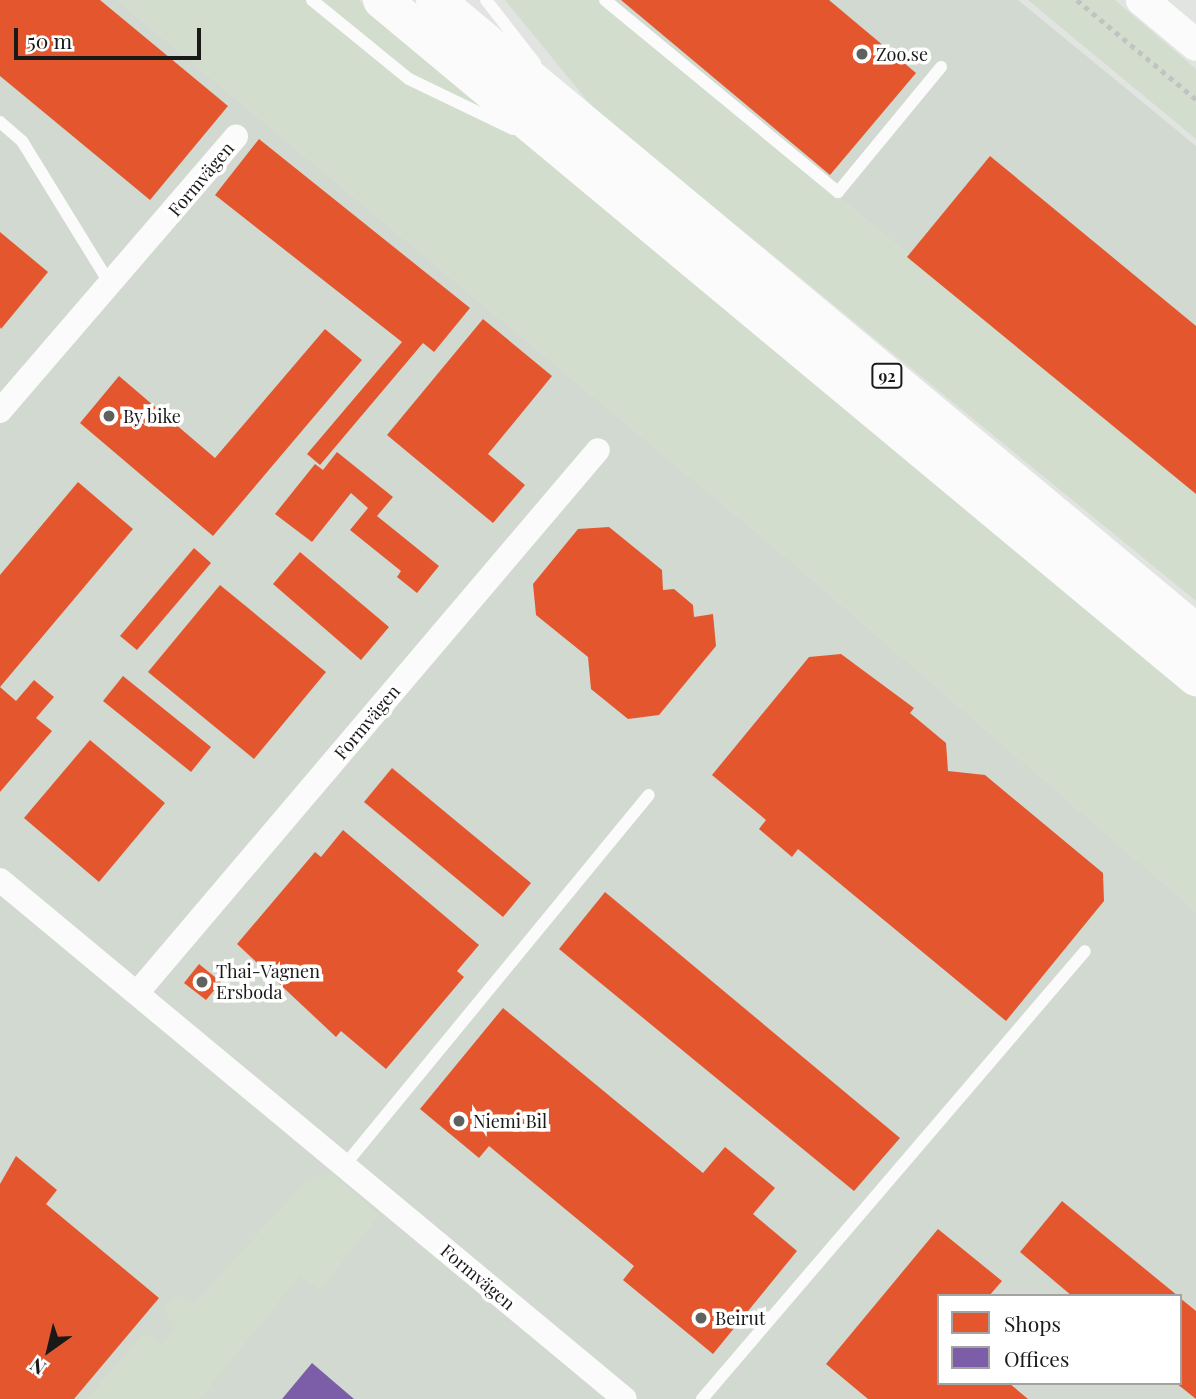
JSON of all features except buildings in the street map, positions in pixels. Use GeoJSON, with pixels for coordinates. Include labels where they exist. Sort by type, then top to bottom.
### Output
{"type":"FeatureCollection","features":[{"type":"Feature","properties":{"kind":"highway","name":"92"},"geometry":{"type":"LineString","coordinates":[[382,0],[1196,677]]}},
{"type":"Feature","properties":{"kind":"highway","name":"92"},"geometry":{"type":"LineString","coordinates":[[435,0],[1196,633]]}},
{"type":"Feature","properties":{"kind":"street"},"geometry":{"type":"LineString","coordinates":[[1142,0],[1196,45]]}},
{"type":"Feature","properties":{"kind":"street","name":"Formvägen"},"geometry":{"type":"LineString","coordinates":[[0,411],[108,281],[149,242],[236,137]]}},
{"type":"Feature","properties":{"kind":"street","name":"Formvägen"},"geometry":{"type":"LineString","coordinates":[[137,993],[598,450]]}},
{"type":"Feature","properties":{"kind":"street","name":"Formvägen"},"geometry":{"type":"LineString","coordinates":[[0,880],[625,1399]]}},
{"type":"Feature","properties":{"kind":"lane"},"geometry":{"type":"LineString","coordinates":[[312,0],[410,79],[592,174]]}},
{"type":"Feature","properties":{"kind":"lane"},"geometry":{"type":"LineString","coordinates":[[486,0],[579,118]]}},
{"type":"Feature","properties":{"kind":"lane"},"geometry":{"type":"LineString","coordinates":[[605,0],[838,192],[941,67]]}},
{"type":"Feature","properties":{"kind":"lane"},"geometry":{"type":"LineString","coordinates":[[0,122],[22,141],[108,281]]}},
{"type":"Feature","properties":{"kind":"lane"},"geometry":{"type":"LineString","coordinates":[[344,1166],[649,794]]}},
{"type":"Feature","properties":{"kind":"lane"},"geometry":{"type":"LineString","coordinates":[[702,1399],[1085,951]]}},
{"type":"Feature","properties":{"kind":"path"},"geometry":{"type":"LineString","coordinates":[[1077,0],[1196,99]]}},
{"type":"Feature","properties":{"kind":"shaded area"},"geometry":{"type":"Polygon","coordinates":[[[0,0],[117,0],[784,555],[1196,911],[1196,1399],[0,1399],[0,0]]]}},
{"type":"Feature","properties":{"kind":"shaded area"},"geometry":{"type":"Polygon","coordinates":[[[599,0],[1018,0],[1196,146],[1196,491],[599,0]]]}},
{"type":"Feature","properties":{"kind":"green space"},"geometry":{"type":"Polygon","coordinates":[[[117,0],[359,0],[1196,698],[1196,911],[784,555],[117,0]]]}},
{"type":"Feature","properties":{"kind":"green space"},"geometry":{"type":"Polygon","coordinates":[[[505,0],[599,0],[1196,491],[1196,601],[594,109],[505,0]]]}},
{"type":"Feature","properties":{"kind":"green space"},"geometry":{"type":"Polygon","coordinates":[[[1028,0],[1115,0],[1196,69],[1196,139],[1028,0]]]}},
{"type":"Feature","properties":{"kind":"green space"},"geometry":{"type":"Polygon","coordinates":[[[333,1174],[379,1215],[320,1290],[300,1275],[200,1399],[87,1399],[144,1333],[162,1345],[174,1329],[164,1309],[176,1297],[193,1304],[305,1183],[333,1174]]]}},
{"type":"Feature","properties":{"kind":"place","name":"Zoo.se"},"geometry":{"type":"Point","coordinates":[862,54]}},
{"type":"Feature","properties":{"kind":"place","name":"By bike"},"geometry":{"type":"Point","coordinates":[109,416]}},
{"type":"Feature","properties":{"kind":"place","name":"Thai-Vagnen Ersboda"},"geometry":{"type":"Point","coordinates":[202,982]}},
{"type":"Feature","properties":{"kind":"place","name":"Niemi Bil"},"geometry":{"type":"Point","coordinates":[459,1121]}},
{"type":"Feature","properties":{"kind":"place","name":"Beirut"},"geometry":{"type":"Point","coordinates":[701,1318]}}]}
